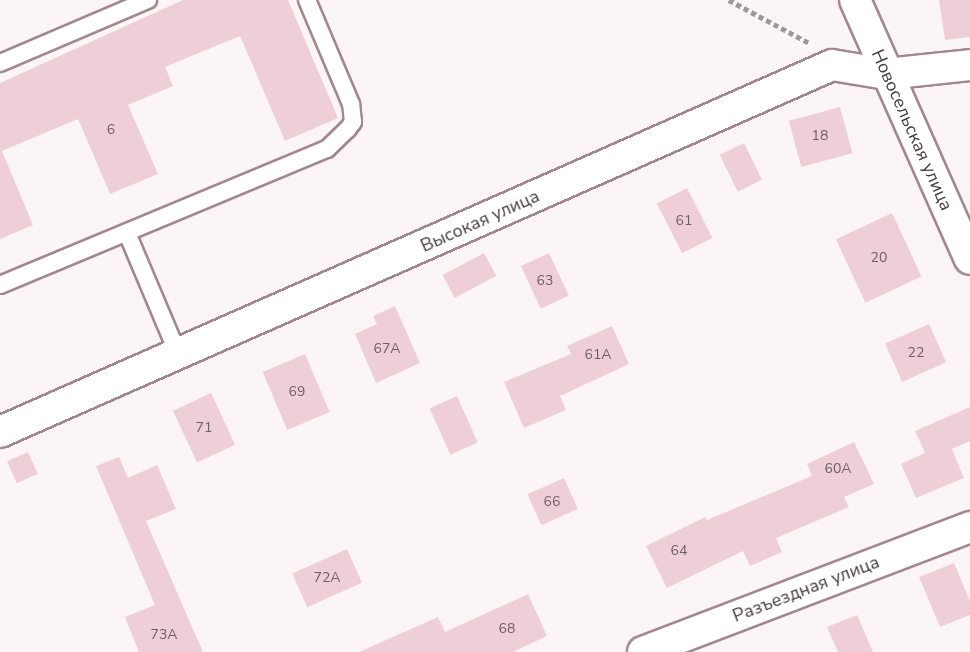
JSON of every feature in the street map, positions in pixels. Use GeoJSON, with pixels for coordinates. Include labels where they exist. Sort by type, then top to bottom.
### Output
{"type":"FeatureCollection","features":[{"type":"Feature","properties":{"kind":"street","name":"Новосельская улица"},"geometry":{"type":"LineString","coordinates":[[855,0],[970,259]]}},
{"type":"Feature","properties":{"kind":"street"},"geometry":{"type":"LineString","coordinates":[[832,65],[886,74],[970,65]]}},
{"type":"Feature","properties":{"kind":"street","name":"Высокая улица"},"geometry":{"type":"LineString","coordinates":[[0,432],[832,65]]}},
{"type":"Feature","properties":{"kind":"street","name":"Разъездная улица"},"geometry":{"type":"LineString","coordinates":[[643,652],[970,527]]}},
{"type":"Feature","properties":{"kind":"lane"},"geometry":{"type":"LineString","coordinates":[[0,63],[148,0]]}},
{"type":"Feature","properties":{"kind":"lane"},"geometry":{"type":"LineString","coordinates":[[0,285],[327,149],[353,122],[351,104],[307,0]]}},
{"type":"Feature","properties":{"kind":"lane"},"geometry":{"type":"LineString","coordinates":[[127,233],[178,354]]}},
{"type":"Feature","properties":{"kind":"path"},"geometry":{"type":"LineString","coordinates":[[729,0],[820,48],[832,65]]}},
{"type":"Feature","properties":{"kind":"building"},"geometry":{"type":"Polygon","coordinates":[[[183,0],[288,0],[338,118],[285,141],[240,36],[165,67],[173,86],[128,105],[158,174],[110,194],[78,119],[2,151],[33,225],[0,239],[0,83],[183,0]]]}},
{"type":"Feature","properties":{"kind":"building"},"geometry":{"type":"Polygon","coordinates":[[[939,0],[970,0],[970,37],[945,40],[939,0]]]}},
{"type":"Feature","properties":{"kind":"building"},"geometry":{"type":"Polygon","coordinates":[[[840,107],[852,153],[801,167],[789,121],[840,107]]]}},
{"type":"Feature","properties":{"kind":"building"},"geometry":{"type":"Polygon","coordinates":[[[744,143],[762,180],[738,192],[720,155],[744,143]]]}},
{"type":"Feature","properties":{"kind":"building"},"geometry":{"type":"Polygon","coordinates":[[[687,188],[712,238],[682,253],[657,203],[687,188]]]}},
{"type":"Feature","properties":{"kind":"building"},"geometry":{"type":"Polygon","coordinates":[[[892,213],[922,276],[865,303],[836,239],[892,213]]]}},
{"type":"Feature","properties":{"kind":"building"},"geometry":{"type":"Polygon","coordinates":[[[484,253],[496,276],[455,298],[443,275],[484,253]]]}},
{"type":"Feature","properties":{"kind":"building"},"geometry":{"type":"Polygon","coordinates":[[[549,253],[569,296],[541,309],[521,266],[549,253]]]}},
{"type":"Feature","properties":{"kind":"building"},"geometry":{"type":"Polygon","coordinates":[[[395,306],[420,363],[376,383],[355,334],[377,324],[373,316],[395,306]]]}},
{"type":"Feature","properties":{"kind":"building"},"geometry":{"type":"Polygon","coordinates":[[[929,324],[946,362],[902,382],[885,344],[929,324]]]}},
{"type":"Feature","properties":{"kind":"building"},"geometry":{"type":"Polygon","coordinates":[[[612,326],[629,364],[560,396],[566,410],[524,428],[504,382],[571,354],[567,346],[612,326]]]}},
{"type":"Feature","properties":{"kind":"building"},"geometry":{"type":"Polygon","coordinates":[[[305,354],[330,412],[287,430],[263,372],[305,354]]]}},
{"type":"Feature","properties":{"kind":"building"},"geometry":{"type":"Polygon","coordinates":[[[211,393],[235,445],[197,462],[173,411],[211,393]]]}},
{"type":"Feature","properties":{"kind":"building"},"geometry":{"type":"Polygon","coordinates":[[[457,396],[478,443],[450,455],[430,408],[457,396]]]}},
{"type":"Feature","properties":{"kind":"building"},"geometry":{"type":"Polygon","coordinates":[[[970,407],[970,441],[952,449],[964,478],[916,498],[901,464],[925,453],[915,431],[970,407]]]}},
{"type":"Feature","properties":{"kind":"building"},"geometry":{"type":"Polygon","coordinates":[[[854,442],[874,484],[844,497],[849,507],[776,538],[782,552],[750,566],[743,551],[667,588],[646,546],[705,517],[707,520],[812,476],[807,464],[854,442]]]}},
{"type":"Feature","properties":{"kind":"building"},"geometry":{"type":"Polygon","coordinates":[[[28,452],[38,474],[17,483],[7,461],[28,452]]]}},
{"type":"Feature","properties":{"kind":"building"},"geometry":{"type":"Polygon","coordinates":[[[119,457],[128,478],[157,465],[176,509],[146,521],[203,652],[139,652],[125,617],[155,605],[96,466],[119,457]]]}},
{"type":"Feature","properties":{"kind":"building"},"geometry":{"type":"Polygon","coordinates":[[[564,478],[578,509],[541,525],[527,494],[564,478]]]}},
{"type":"Feature","properties":{"kind":"building"},"geometry":{"type":"Polygon","coordinates":[[[347,549],[362,583],[307,607],[292,573],[347,549]]]}},
{"type":"Feature","properties":{"kind":"building"},"geometry":{"type":"Polygon","coordinates":[[[954,563],[970,601],[970,615],[940,627],[919,577],[954,563]]]}},
{"type":"Feature","properties":{"kind":"building"},"geometry":{"type":"Polygon","coordinates":[[[528,594],[547,636],[513,652],[359,652],[438,617],[445,632],[528,594]]]}},
{"type":"Feature","properties":{"kind":"building"},"geometry":{"type":"Polygon","coordinates":[[[857,615],[873,652],[838,652],[827,627],[857,615]]]}}]}
